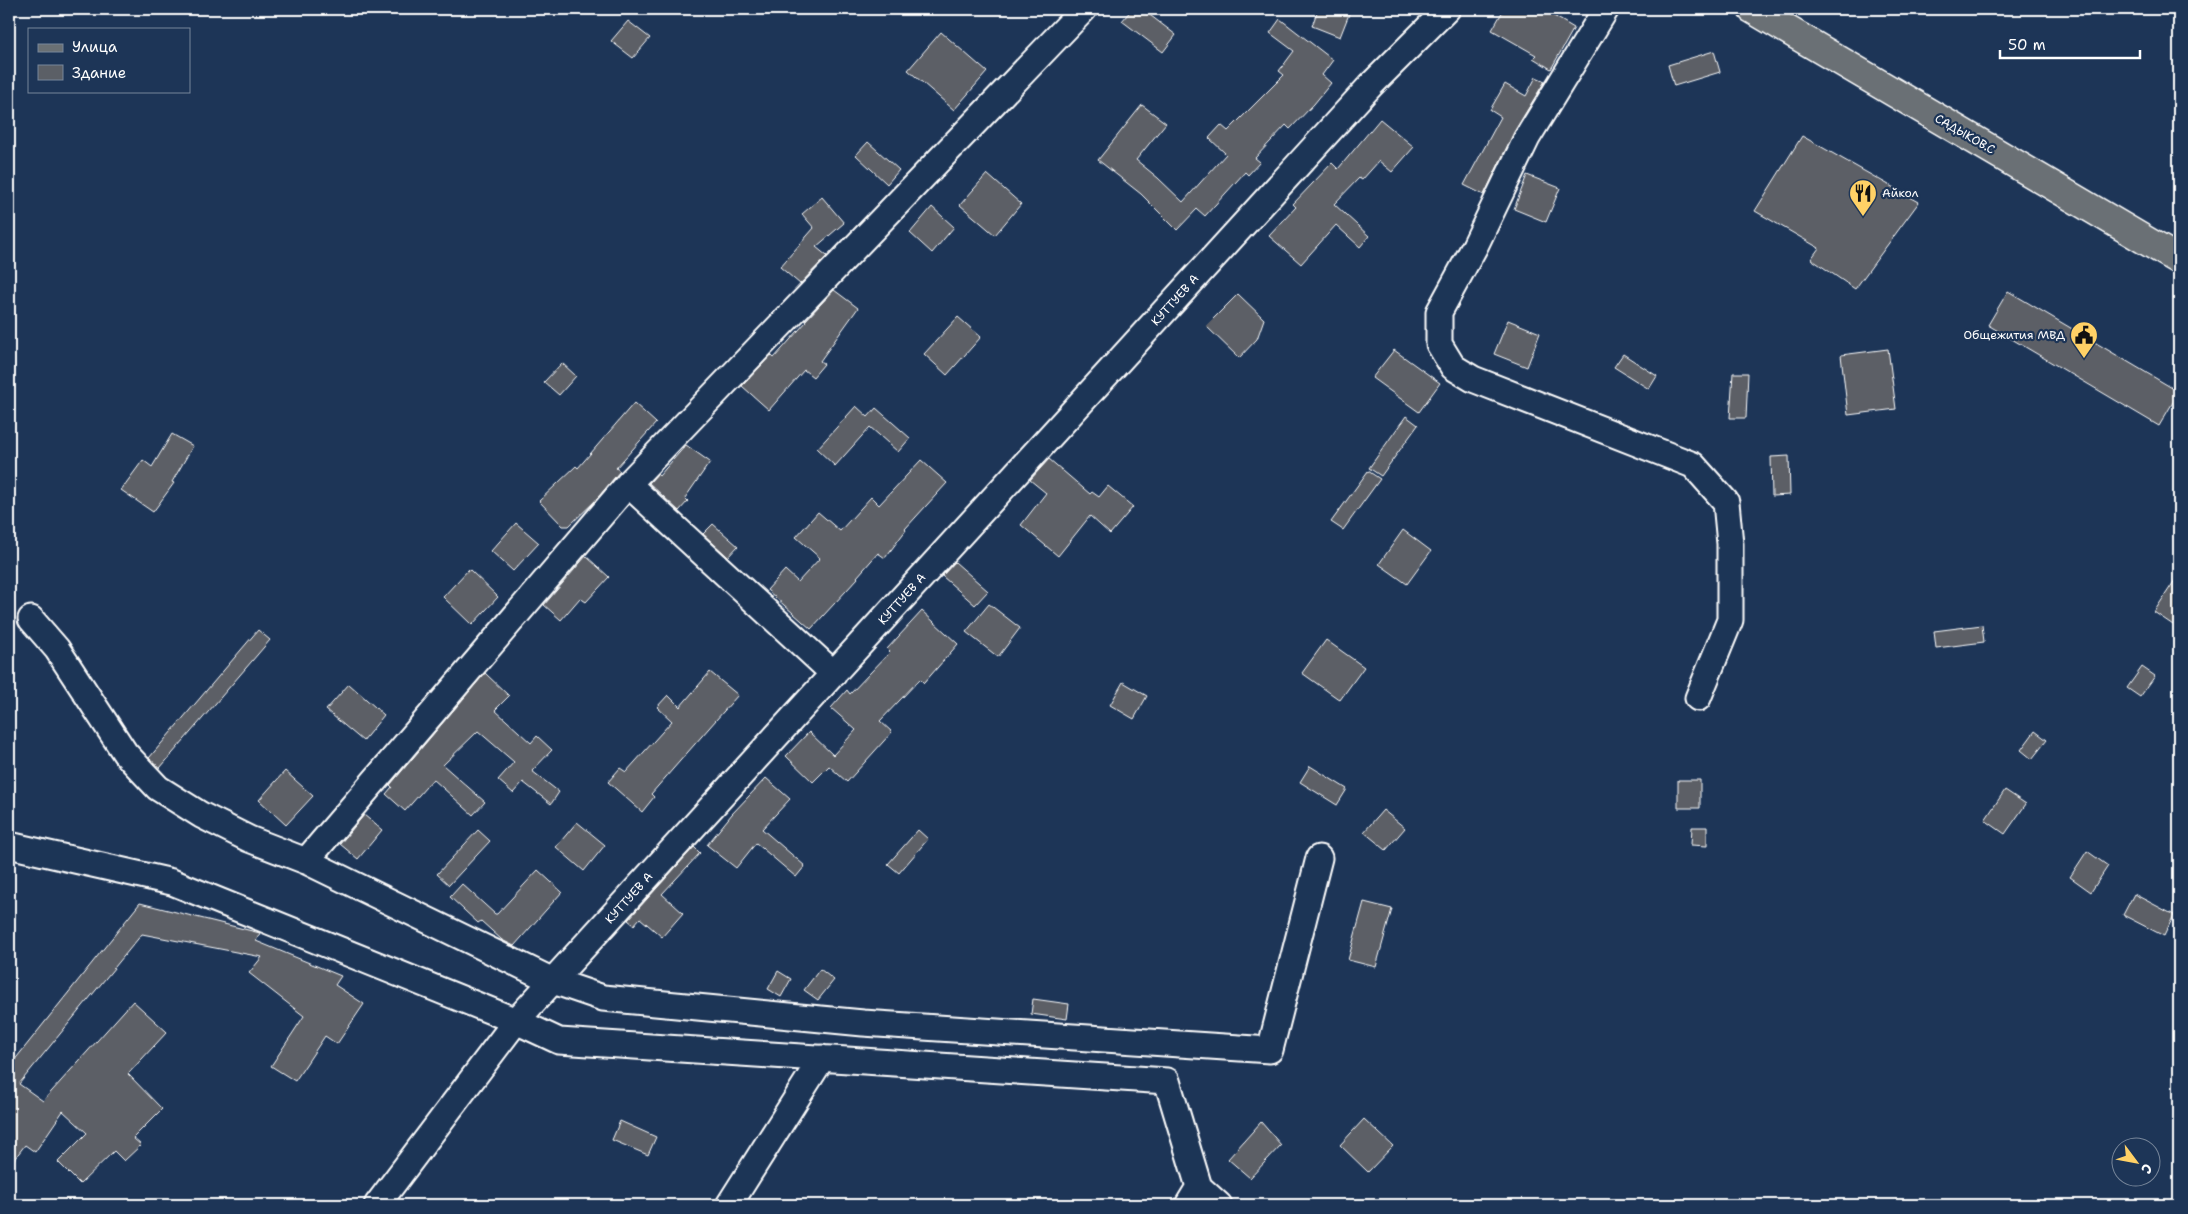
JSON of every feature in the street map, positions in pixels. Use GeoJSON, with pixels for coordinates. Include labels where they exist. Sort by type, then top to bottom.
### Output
{"type":"FeatureCollection","features":[{"type":"Feature","properties":{"kind":"main road","name":"САДЫКОВ.С"},"geometry":{"type":"LineString","coordinates":[[1752,9],[2179,260]]}},
{"type":"Feature","properties":{"kind":"street"},"geometry":{"type":"LineString","coordinates":[[306,861],[628,484],[1084,9]]}},
{"type":"Feature","properties":{"kind":"street","name":"КУТТУЕВ А"},"geometry":{"type":"LineString","coordinates":[[377,1205],[516,1021],[1371,86],[1447,9]]}},
{"type":"Feature","properties":{"kind":"street"},"geometry":{"type":"LineString","coordinates":[[1606,9],[1527,138],[1439,312],[1439,344],[1453,367],[1472,379],[1693,465],[1726,502],[1730,544],[1730,620],[1698,698]]}},
{"type":"Feature","properties":{"kind":"street"},"geometry":{"type":"LineString","coordinates":[[628,484],[834,674]]}},
{"type":"Feature","properties":{"kind":"street"},"geometry":{"type":"LineString","coordinates":[[31,618],[58,649],[125,753],[158,788],[201,815],[249,839],[306,861],[553,981],[603,998],[863,1023],[1270,1050],[1318,858]]}},
{"type":"Feature","properties":{"kind":"street"},"geometry":{"type":"LineString","coordinates":[[9,845],[172,882],[516,1021],[559,1041],[1167,1081],[1193,1196],[1219,1205]]}},
{"type":"Feature","properties":{"kind":"street"},"geometry":{"type":"LineString","coordinates":[[729,1205],[822,1058]]}},
{"type":"Feature","properties":{"kind":"building"},"geometry":{"type":"Polygon","coordinates":[[[1132,9],[1142,9],[1176,35],[1163,52],[1122,21],[1132,9]]]}},
{"type":"Feature","properties":{"kind":"building"},"geometry":{"type":"Polygon","coordinates":[[[1318,9],[1351,9],[1340,37],[1312,26],[1318,9]]]}},
{"type":"Feature","properties":{"kind":"building"},"geometry":{"type":"Polygon","coordinates":[[[1504,9],[1542,9],[1574,28],[1551,69],[1533,58],[1536,55],[1492,30],[1504,9]]]}},
{"type":"Feature","properties":{"kind":"building"},"geometry":{"type":"Polygon","coordinates":[[[1280,19],[1333,60],[1322,75],[1331,83],[1290,129],[1286,125],[1255,158],[1260,162],[1248,175],[1245,172],[1205,216],[1197,209],[1177,230],[1141,194],[1098,160],[1142,105],[1166,123],[1136,160],[1183,202],[1226,154],[1209,138],[1221,125],[1228,131],[1284,75],[1279,71],[1294,51],[1270,33],[1280,19]]]}},
{"type":"Feature","properties":{"kind":"building"},"geometry":{"type":"Polygon","coordinates":[[[628,21],[650,38],[633,58],[611,41],[628,21]]]}},
{"type":"Feature","properties":{"kind":"building"},"geometry":{"type":"Polygon","coordinates":[[[941,32],[987,72],[954,110],[908,70],[941,32]]]}},
{"type":"Feature","properties":{"kind":"building"},"geometry":{"type":"Polygon","coordinates":[[[1714,51],[1720,72],[1674,86],[1668,65],[1714,51]]]}},
{"type":"Feature","properties":{"kind":"building"},"geometry":{"type":"Polygon","coordinates":[[[1536,77],[1545,81],[1514,132],[1484,195],[1464,185],[1501,117],[1490,110],[1505,84],[1526,96],[1536,77]]]}},
{"type":"Feature","properties":{"kind":"building"},"geometry":{"type":"Polygon","coordinates":[[[1380,119],[1414,147],[1392,172],[1379,161],[1362,180],[1359,178],[1334,204],[1369,236],[1360,247],[1336,225],[1301,264],[1269,236],[1296,207],[1293,204],[1332,163],[1338,169],[1380,119]]]}},
{"type":"Feature","properties":{"kind":"building"},"geometry":{"type":"Polygon","coordinates":[[[1802,136],[1919,202],[1855,289],[1811,259],[1819,248],[1755,211],[1802,136]]]}},
{"type":"Feature","properties":{"kind":"building"},"geometry":{"type":"Polygon","coordinates":[[[868,142],[899,170],[887,184],[856,155],[868,142]]]}},
{"type":"Feature","properties":{"kind":"building"},"geometry":{"type":"Polygon","coordinates":[[[987,174],[1021,204],[995,235],[960,205],[987,174]]]}},
{"type":"Feature","properties":{"kind":"building"},"geometry":{"type":"Polygon","coordinates":[[[1527,175],[1560,188],[1546,222],[1514,209],[1527,175]]]}},
{"type":"Feature","properties":{"kind":"building"},"geometry":{"type":"Polygon","coordinates":[[[822,197],[844,223],[816,247],[827,256],[800,284],[780,267],[814,228],[802,214],[822,197]]]}},
{"type":"Feature","properties":{"kind":"building"},"geometry":{"type":"Polygon","coordinates":[[[932,207],[954,227],[932,253],[910,233],[932,207]]]}},
{"type":"Feature","properties":{"kind":"building"},"geometry":{"type":"Polygon","coordinates":[[[834,290],[858,308],[820,361],[824,364],[813,377],[804,370],[769,410],[742,386],[771,355],[774,358],[834,290]]]}},
{"type":"Feature","properties":{"kind":"building","name":"Общежития МВД"},"geometry":{"type":"Polygon","coordinates":[[[2008,291],[2179,392],[2159,426],[1988,325],[2008,291]]]}},
{"type":"Feature","properties":{"kind":"building"},"geometry":{"type":"Polygon","coordinates":[[[1238,294],[1264,319],[1257,339],[1239,358],[1206,326],[1238,294]]]}},
{"type":"Feature","properties":{"kind":"building"},"geometry":{"type":"Polygon","coordinates":[[[958,317],[981,337],[947,375],[924,354],[958,317]]]}},
{"type":"Feature","properties":{"kind":"building"},"geometry":{"type":"Polygon","coordinates":[[[1508,320],[1540,333],[1527,367],[1494,354],[1508,320]]]}},
{"type":"Feature","properties":{"kind":"building"},"geometry":{"type":"Polygon","coordinates":[[[1888,349],[1896,409],[1848,415],[1841,355],[1888,349]]]}},
{"type":"Feature","properties":{"kind":"building"},"geometry":{"type":"Polygon","coordinates":[[[1394,350],[1440,383],[1419,412],[1372,378],[1394,350]]]}},
{"type":"Feature","properties":{"kind":"building"},"geometry":{"type":"Polygon","coordinates":[[[1623,354],[1657,376],[1649,389],[1614,367],[1623,354]]]}},
{"type":"Feature","properties":{"kind":"building"},"geometry":{"type":"Polygon","coordinates":[[[562,363],[576,376],[559,395],[544,382],[562,363]]]}},
{"type":"Feature","properties":{"kind":"building"},"geometry":{"type":"Polygon","coordinates":[[[1733,373],[1748,373],[1746,418],[1730,418],[1733,373]]]}},
{"type":"Feature","properties":{"kind":"building"},"geometry":{"type":"Polygon","coordinates":[[[634,403],[656,423],[616,468],[620,471],[596,500],[569,526],[563,526],[539,501],[576,466],[578,468],[634,403]]]}},
{"type":"Feature","properties":{"kind":"building"},"geometry":{"type":"Polygon","coordinates":[[[856,406],[868,417],[876,408],[910,438],[898,452],[870,427],[835,466],[817,449],[856,406]]]}},
{"type":"Feature","properties":{"kind":"building"},"geometry":{"type":"Polygon","coordinates":[[[1406,416],[1418,425],[1381,476],[1369,468],[1406,416]]]}},
{"type":"Feature","properties":{"kind":"building"},"geometry":{"type":"Polygon","coordinates":[[[172,434],[193,446],[172,482],[174,483],[153,512],[121,490],[143,460],[152,467],[172,434]]]}},
{"type":"Feature","properties":{"kind":"building"},"geometry":{"type":"Polygon","coordinates":[[[686,445],[710,462],[685,498],[688,501],[679,511],[649,483],[657,474],[659,476],[686,445]]]}},
{"type":"Feature","properties":{"kind":"building"},"geometry":{"type":"Polygon","coordinates":[[[1789,456],[1790,495],[1772,496],[1771,457],[1789,456]]]}},
{"type":"Feature","properties":{"kind":"building"},"geometry":{"type":"Polygon","coordinates":[[[1049,459],[1090,494],[1092,492],[1099,497],[1108,486],[1133,507],[1110,534],[1090,516],[1058,556],[1021,525],[1046,493],[1030,480],[1049,459]]]}},
{"type":"Feature","properties":{"kind":"building"},"geometry":{"type":"Polygon","coordinates":[[[921,460],[947,483],[905,529],[885,558],[878,553],[858,578],[811,629],[767,590],[785,570],[798,582],[820,558],[796,537],[818,512],[840,531],[871,497],[879,505],[921,460]]]}},
{"type":"Feature","properties":{"kind":"building"},"geometry":{"type":"Polygon","coordinates":[[[1368,471],[1380,479],[1343,530],[1331,522],[1368,471]]]}},
{"type":"Feature","properties":{"kind":"building"},"geometry":{"type":"Polygon","coordinates":[[[516,523],[539,543],[513,571],[491,551],[516,523]]]}},
{"type":"Feature","properties":{"kind":"building"},"geometry":{"type":"Polygon","coordinates":[[[713,524],[738,546],[728,557],[703,534],[713,524]]]}},
{"type":"Feature","properties":{"kind":"building"},"geometry":{"type":"Polygon","coordinates":[[[1403,530],[1431,551],[1407,584],[1379,564],[1403,530]]]}},
{"type":"Feature","properties":{"kind":"building"},"geometry":{"type":"Polygon","coordinates":[[[586,556],[609,577],[586,602],[580,598],[561,620],[544,605],[586,556]]]}},
{"type":"Feature","properties":{"kind":"building"},"geometry":{"type":"Polygon","coordinates":[[[955,562],[988,591],[975,605],[942,576],[955,562]]]}},
{"type":"Feature","properties":{"kind":"building"},"geometry":{"type":"Polygon","coordinates":[[[469,569],[498,597],[472,625],[443,597],[469,569]]]}},
{"type":"Feature","properties":{"kind":"building"},"geometry":{"type":"Polygon","coordinates":[[[2179,574],[2179,629],[2154,612],[2179,574]]]}},
{"type":"Feature","properties":{"kind":"building"},"geometry":{"type":"Polygon","coordinates":[[[989,604],[1020,628],[998,657],[966,632],[989,604]]]}},
{"type":"Feature","properties":{"kind":"building"},"geometry":{"type":"Polygon","coordinates":[[[922,611],[958,644],[924,683],[920,679],[880,721],[892,732],[847,782],[829,766],[813,782],[786,756],[809,732],[833,755],[856,730],[831,708],[847,690],[850,694],[890,652],[887,649],[922,611]]]}},
{"type":"Feature","properties":{"kind":"building"},"geometry":{"type":"Polygon","coordinates":[[[1982,625],[1984,642],[1936,648],[1934,631],[1982,625]]]}},
{"type":"Feature","properties":{"kind":"building"},"geometry":{"type":"Polygon","coordinates":[[[258,630],[270,640],[160,768],[149,758],[258,630]]]}},
{"type":"Feature","properties":{"kind":"building"},"geometry":{"type":"Polygon","coordinates":[[[1326,640],[1364,667],[1340,700],[1302,673],[1326,640]]]}},
{"type":"Feature","properties":{"kind":"building"},"geometry":{"type":"Polygon","coordinates":[[[2142,667],[2155,676],[2140,697],[2127,688],[2142,667]]]}},
{"type":"Feature","properties":{"kind":"building"},"geometry":{"type":"Polygon","coordinates":[[[710,672],[738,695],[651,794],[654,797],[642,812],[608,782],[620,768],[626,772],[672,721],[657,707],[668,695],[680,707],[710,672]]]}},
{"type":"Feature","properties":{"kind":"building"},"geometry":{"type":"Polygon","coordinates":[[[485,673],[509,696],[495,710],[531,743],[537,736],[552,750],[532,771],[559,792],[551,804],[523,782],[513,793],[498,780],[514,762],[478,731],[443,765],[485,802],[473,815],[433,779],[405,811],[386,794],[392,787],[390,785],[485,673]]]}},
{"type":"Feature","properties":{"kind":"building"},"geometry":{"type":"Polygon","coordinates":[[[1123,682],[1147,696],[1134,719],[1110,705],[1123,682]]]}},
{"type":"Feature","properties":{"kind":"building"},"geometry":{"type":"Polygon","coordinates":[[[349,684],[384,715],[363,741],[326,710],[349,684]]]}},
{"type":"Feature","properties":{"kind":"building"},"geometry":{"type":"Polygon","coordinates":[[[2035,731],[2047,740],[2032,759],[2021,750],[2035,731]]]}},
{"type":"Feature","properties":{"kind":"building"},"geometry":{"type":"Polygon","coordinates":[[[1310,766],[1347,789],[1337,805],[1300,782],[1310,766]]]}},
{"type":"Feature","properties":{"kind":"building"},"geometry":{"type":"Polygon","coordinates":[[[285,771],[313,796],[286,825],[259,800],[285,771]]]}},
{"type":"Feature","properties":{"kind":"building"},"geometry":{"type":"Polygon","coordinates":[[[766,778],[790,799],[762,829],[805,866],[796,877],[756,843],[736,868],[707,845],[732,814],[766,778]]]}},
{"type":"Feature","properties":{"kind":"building"},"geometry":{"type":"Polygon","coordinates":[[[1678,780],[1700,780],[1700,808],[1678,808],[1678,780]]]}},
{"type":"Feature","properties":{"kind":"building"},"geometry":{"type":"Polygon","coordinates":[[[2005,790],[2026,804],[2005,834],[1985,820],[2005,790]]]}},
{"type":"Feature","properties":{"kind":"building"},"geometry":{"type":"Polygon","coordinates":[[[1383,810],[1405,828],[1386,850],[1364,832],[1383,810]]]}},
{"type":"Feature","properties":{"kind":"building"},"geometry":{"type":"Polygon","coordinates":[[[364,815],[382,830],[358,859],[340,844],[364,815]]]}},
{"type":"Feature","properties":{"kind":"building"},"geometry":{"type":"Polygon","coordinates":[[[577,822],[605,845],[584,871],[556,847],[577,822]]]}},
{"type":"Feature","properties":{"kind":"building"},"geometry":{"type":"Polygon","coordinates":[[[1692,827],[1707,827],[1707,846],[1691,845],[1692,827]]]}},
{"type":"Feature","properties":{"kind":"building"},"geometry":{"type":"Polygon","coordinates":[[[478,830],[490,841],[449,885],[437,874],[478,830]]]}},
{"type":"Feature","properties":{"kind":"building"},"geometry":{"type":"Polygon","coordinates":[[[918,830],[928,839],[899,873],[888,864],[918,830]]]}},
{"type":"Feature","properties":{"kind":"building"},"geometry":{"type":"Polygon","coordinates":[[[694,847],[700,853],[662,894],[683,913],[662,937],[640,918],[634,925],[628,920],[694,847]]]}},
{"type":"Feature","properties":{"kind":"building"},"geometry":{"type":"Polygon","coordinates":[[[2087,851],[2108,866],[2091,892],[2070,877],[2087,851]]]}},
{"type":"Feature","properties":{"kind":"building"},"geometry":{"type":"Polygon","coordinates":[[[538,870],[562,892],[514,946],[502,940],[481,921],[478,923],[450,897],[462,884],[497,914],[538,870]]]}},
{"type":"Feature","properties":{"kind":"building"},"geometry":{"type":"Polygon","coordinates":[[[2134,894],[2174,915],[2164,936],[2123,915],[2134,894]]]}},
{"type":"Feature","properties":{"kind":"building"},"geometry":{"type":"Polygon","coordinates":[[[1364,902],[1392,909],[1376,967],[1348,960],[1364,902]]]}},
{"type":"Feature","properties":{"kind":"building"},"geometry":{"type":"Polygon","coordinates":[[[140,903],[260,933],[256,941],[341,976],[335,985],[364,1004],[337,1044],[325,1036],[295,1081],[271,1066],[304,1016],[249,973],[262,957],[142,934],[19,1084],[43,1101],[133,1001],[167,1032],[128,1074],[162,1109],[133,1138],[141,1145],[124,1161],[114,1151],[80,1184],[58,1162],[87,1133],[63,1111],[35,1152],[25,1145],[9,1166],[9,1067],[140,903]]]}},
{"type":"Feature","properties":{"kind":"building"},"geometry":{"type":"Polygon","coordinates":[[[820,969],[834,980],[818,1000],[804,990],[820,969]]]}},
{"type":"Feature","properties":{"kind":"building"},"geometry":{"type":"Polygon","coordinates":[[[778,971],[791,979],[781,997],[768,989],[778,971]]]}},
{"type":"Feature","properties":{"kind":"building"},"geometry":{"type":"Polygon","coordinates":[[[1033,999],[1069,1004],[1067,1019],[1031,1014],[1033,999]]]}},
{"type":"Feature","properties":{"kind":"building"},"geometry":{"type":"Polygon","coordinates":[[[1364,1119],[1393,1146],[1368,1172],[1340,1145],[1364,1119]]]}},
{"type":"Feature","properties":{"kind":"building"},"geometry":{"type":"Polygon","coordinates":[[[620,1121],[656,1137],[648,1155],[612,1140],[620,1121]]]}},
{"type":"Feature","properties":{"kind":"building"},"geometry":{"type":"Polygon","coordinates":[[[1261,1122],[1281,1145],[1250,1178],[1228,1159],[1261,1122]]]}},
{"type":"Feature","properties":{"kind":"place","name":"Айкол"},"geometry":{"type":"Point","coordinates":[1863,217]}},
{"type":"Feature","properties":{"kind":"place","name":"Общежития МВД"},"geometry":{"type":"Point","coordinates":[2084,359]}}]}
